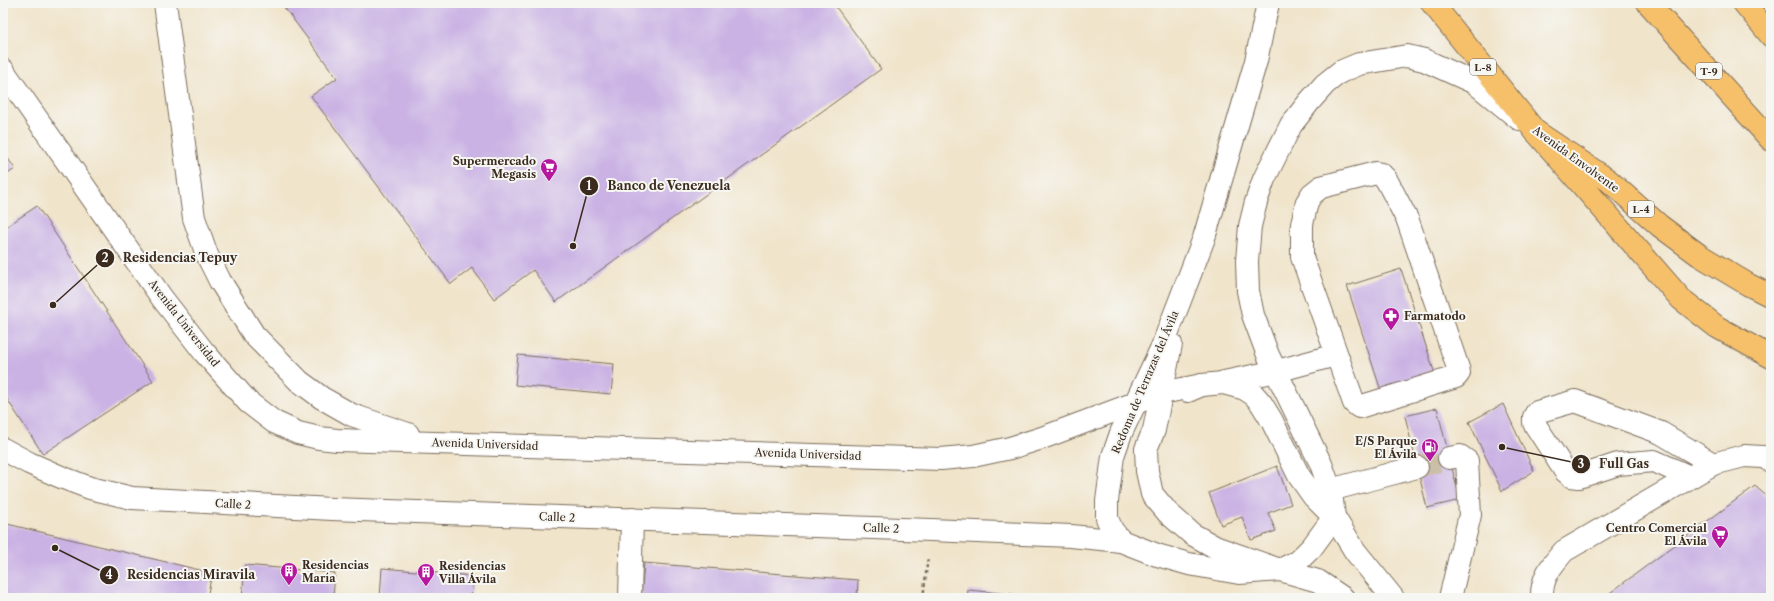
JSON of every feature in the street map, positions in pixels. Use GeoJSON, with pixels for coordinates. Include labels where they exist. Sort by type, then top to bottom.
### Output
{"type":"FeatureCollection","features":[{"type":"Feature","properties":{"kind":"main road","name":"Avenida Envolvente"},"geometry":{"type":"LineString","coordinates":[[1432,3],[1535,131],[1608,180],[1660,226],[1699,255],[1749,285],[1771,296]]}},
{"type":"Feature","properties":{"kind":"main road","name":"T-9"},"geometry":{"type":"LineString","coordinates":[[1648,3],[1771,140]]}},
{"type":"Feature","properties":{"kind":"main road"},"geometry":{"type":"LineString","coordinates":[[1744,3],[1771,36]]}},
{"type":"Feature","properties":{"kind":"main road"},"geometry":{"type":"LineString","coordinates":[[1535,131],[1681,298],[1717,327],[1771,357]]}},
{"type":"Feature","properties":{"kind":"street"},"geometry":{"type":"LineString","coordinates":[[165,3],[194,218],[207,255],[234,306],[254,335],[276,358],[300,381],[322,398],[352,416],[440,443]]}},
{"type":"Feature","properties":{"kind":"street"},"geometry":{"type":"LineString","coordinates":[[1178,304],[1204,238],[1256,61],[1268,3]]}},
{"type":"Feature","properties":{"kind":"street","name":"Redoma de Terrazas del Ávila"},"geometry":{"type":"LineString","coordinates":[[1393,598],[1354,551],[1322,493],[1318,457],[1272,363],[1253,315],[1248,291],[1247,261],[1250,226],[1256,202],[1264,179],[1291,125],[1325,84],[1340,72],[1359,64],[1407,56],[1424,60],[1474,83],[1535,131]]}},
{"type":"Feature","properties":{"kind":"street","name":"Avenida Universidad"},"geometry":{"type":"LineString","coordinates":[[3,70],[162,298],[204,352],[248,402],[274,422],[298,433],[320,438],[440,443],[941,459],[973,456],[1010,448],[1162,393],[1202,385]]}},
{"type":"Feature","properties":{"kind":"street"},"geometry":{"type":"LineString","coordinates":[[1376,173],[1382,174],[1408,221],[1458,368],[1458,373],[1456,377],[1359,407],[1354,403],[1336,355],[1302,257],[1303,217],[1307,202],[1312,194],[1321,187],[1376,173]]}},
{"type":"Feature","properties":{"kind":"street","name":"Redoma de Terrazas del Ávila"},"geometry":{"type":"LineString","coordinates":[[1154,430],[1178,304]]}},
{"type":"Feature","properties":{"kind":"street","name":"Redoma de Terrazas del Ávila"},"geometry":{"type":"LineString","coordinates":[[1120,541],[1112,530],[1107,518],[1107,501],[1113,456],[1135,404],[1162,347],[1178,304]]}},
{"type":"Feature","properties":{"kind":"street"},"geometry":{"type":"LineString","coordinates":[[1223,383],[1272,363],[1336,355]]}},
{"type":"Feature","properties":{"kind":"street","name":"Redoma de Terrazas del Ávila"},"geometry":{"type":"LineString","coordinates":[[1322,493],[1299,476],[1261,403],[1254,395],[1244,389],[1223,383],[1202,385],[1181,395],[1167,409],[1154,430],[1146,449],[1147,471],[1152,494],[1168,513],[1192,534],[1215,547],[1280,570],[1318,581],[1343,598]]}},
{"type":"Feature","properties":{"kind":"street"},"geometry":{"type":"LineString","coordinates":[[1690,477],[1654,461],[1618,464],[1579,477],[1571,476],[1565,471],[1534,423],[1534,417],[1538,412],[1575,401],[1661,433],[1713,464]]}},
{"type":"Feature","properties":{"kind":"street","name":"Calle 2"},"geometry":{"type":"LineString","coordinates":[[3,449],[29,463],[61,477],[90,488],[132,498],[332,509],[1071,536],[1120,541]]}},
{"type":"Feature","properties":{"kind":"street"},"geometry":{"type":"LineString","coordinates":[[1449,458],[1460,456],[1467,461],[1470,515],[1450,598]]}},
{"type":"Feature","properties":{"kind":"street"},"geometry":{"type":"LineString","coordinates":[[1542,598],[1541,587],[1547,570],[1564,551],[1713,464],[1744,456],[1763,457],[1771,461]]}},
{"type":"Feature","properties":{"kind":"street"},"geometry":{"type":"LineString","coordinates":[[1322,493],[1417,467]]}},
{"type":"Feature","properties":{"kind":"street"},"geometry":{"type":"LineString","coordinates":[[1120,541],[1157,555],[1215,569],[1239,573],[1280,570],[1298,561],[1307,552],[1334,517]]}},
{"type":"Feature","properties":{"kind":"street"},"geometry":{"type":"LineString","coordinates":[[630,598],[632,519]]}},
{"type":"Feature","properties":{"kind":"path"},"geometry":{"type":"LineString","coordinates":[[923,598],[931,530]]}},
{"type":"Feature","properties":{"kind":"building","name":"Supermercado Megasis"},"geometry":{"type":"Polygon","coordinates":[[[281,3],[833,3],[881,69],[556,302],[533,270],[494,299],[472,268],[451,284],[311,96],[337,78],[281,3]]]}},
{"type":"Feature","properties":{"kind":"building"},"geometry":{"type":"Polygon","coordinates":[[[3,151],[15,169],[3,177],[3,151]]]}},
{"type":"Feature","properties":{"kind":"building"},"geometry":{"type":"Polygon","coordinates":[[[37,206],[153,381],[43,454],[3,393],[3,229],[37,206]]]}},
{"type":"Feature","properties":{"kind":"building","name":"Farmatodo"},"geometry":{"type":"Polygon","coordinates":[[[1401,269],[1436,377],[1382,394],[1347,286],[1401,269]]]}},
{"type":"Feature","properties":{"kind":"building"},"geometry":{"type":"Polygon","coordinates":[[[518,355],[614,364],[611,394],[515,385],[518,355]]]}},
{"type":"Feature","properties":{"kind":"building"},"geometry":{"type":"Polygon","coordinates":[[[1503,404],[1534,471],[1502,491],[1469,422],[1503,404]]]}},
{"type":"Feature","properties":{"kind":"building"},"geometry":{"type":"Polygon","coordinates":[[[1437,408],[1460,500],[1427,508],[1405,416],[1437,408]]]}},
{"type":"Feature","properties":{"kind":"building"},"geometry":{"type":"Polygon","coordinates":[[[1277,466],[1291,504],[1268,513],[1276,531],[1251,540],[1242,517],[1221,525],[1209,493],[1277,466]]]}},
{"type":"Feature","properties":{"kind":"building","name":"Centro Comercial El Ávila"},"geometry":{"type":"Polygon","coordinates":[[[1755,486],[1771,500],[1771,598],[1603,598],[1755,486]]]}},
{"type":"Feature","properties":{"kind":"building"},"geometry":{"type":"Polygon","coordinates":[[[3,523],[212,573],[207,598],[3,598],[3,523]]]}},
{"type":"Feature","properties":{"kind":"building"},"geometry":{"type":"Polygon","coordinates":[[[644,563],[858,580],[857,598],[641,598],[644,563]]]}},
{"type":"Feature","properties":{"kind":"building","name":"Residencias María"},"geometry":{"type":"Polygon","coordinates":[[[245,565],[335,573],[333,598],[242,598],[245,565]]]}},
{"type":"Feature","properties":{"kind":"building","name":"Residencias Villa Ávila"},"geometry":{"type":"Polygon","coordinates":[[[382,568],[473,576],[471,598],[380,598],[382,568]]]}},
{"type":"Feature","properties":{"kind":"building"},"geometry":{"type":"Polygon","coordinates":[[[968,590],[1042,597],[1042,598],[967,598],[968,590]]]}},
{"type":"Feature","properties":{"kind":"tunnel"},"geometry":{"type":"LineString","coordinates":[[1417,467],[1449,458]]}},
{"type":"Feature","properties":{"kind":"place","name":"Supermercado Megasis"},"geometry":{"type":"Point","coordinates":[549,182]}},
{"type":"Feature","properties":{"kind":"place","name":"Banco de Venezuela"},"geometry":{"type":"Point","coordinates":[573,246]}},
{"type":"Feature","properties":{"kind":"place","name":"Residencias Tepuy"},"geometry":{"type":"Point","coordinates":[53,305]}},
{"type":"Feature","properties":{"kind":"place","name":"Farmatodo"},"geometry":{"type":"Point","coordinates":[1391,331]}},
{"type":"Feature","properties":{"kind":"place","name":"Full Gas"},"geometry":{"type":"Point","coordinates":[1502,447]}},
{"type":"Feature","properties":{"kind":"place","name":"E/S Parque El Ávila"},"geometry":{"type":"Point","coordinates":[1430,462]}},
{"type":"Feature","properties":{"kind":"place","name":"Residencias Miravila"},"geometry":{"type":"Point","coordinates":[55,548]}},
{"type":"Feature","properties":{"kind":"place","name":"Centro Comercial El Ávila"},"geometry":{"type":"Point","coordinates":[1720,549]}},
{"type":"Feature","properties":{"kind":"place","name":"Residencias María"},"geometry":{"type":"Point","coordinates":[289,586]}},
{"type":"Feature","properties":{"kind":"place","name":"Residencias Villa Ávila"},"geometry":{"type":"Point","coordinates":[426,587]}}]}
